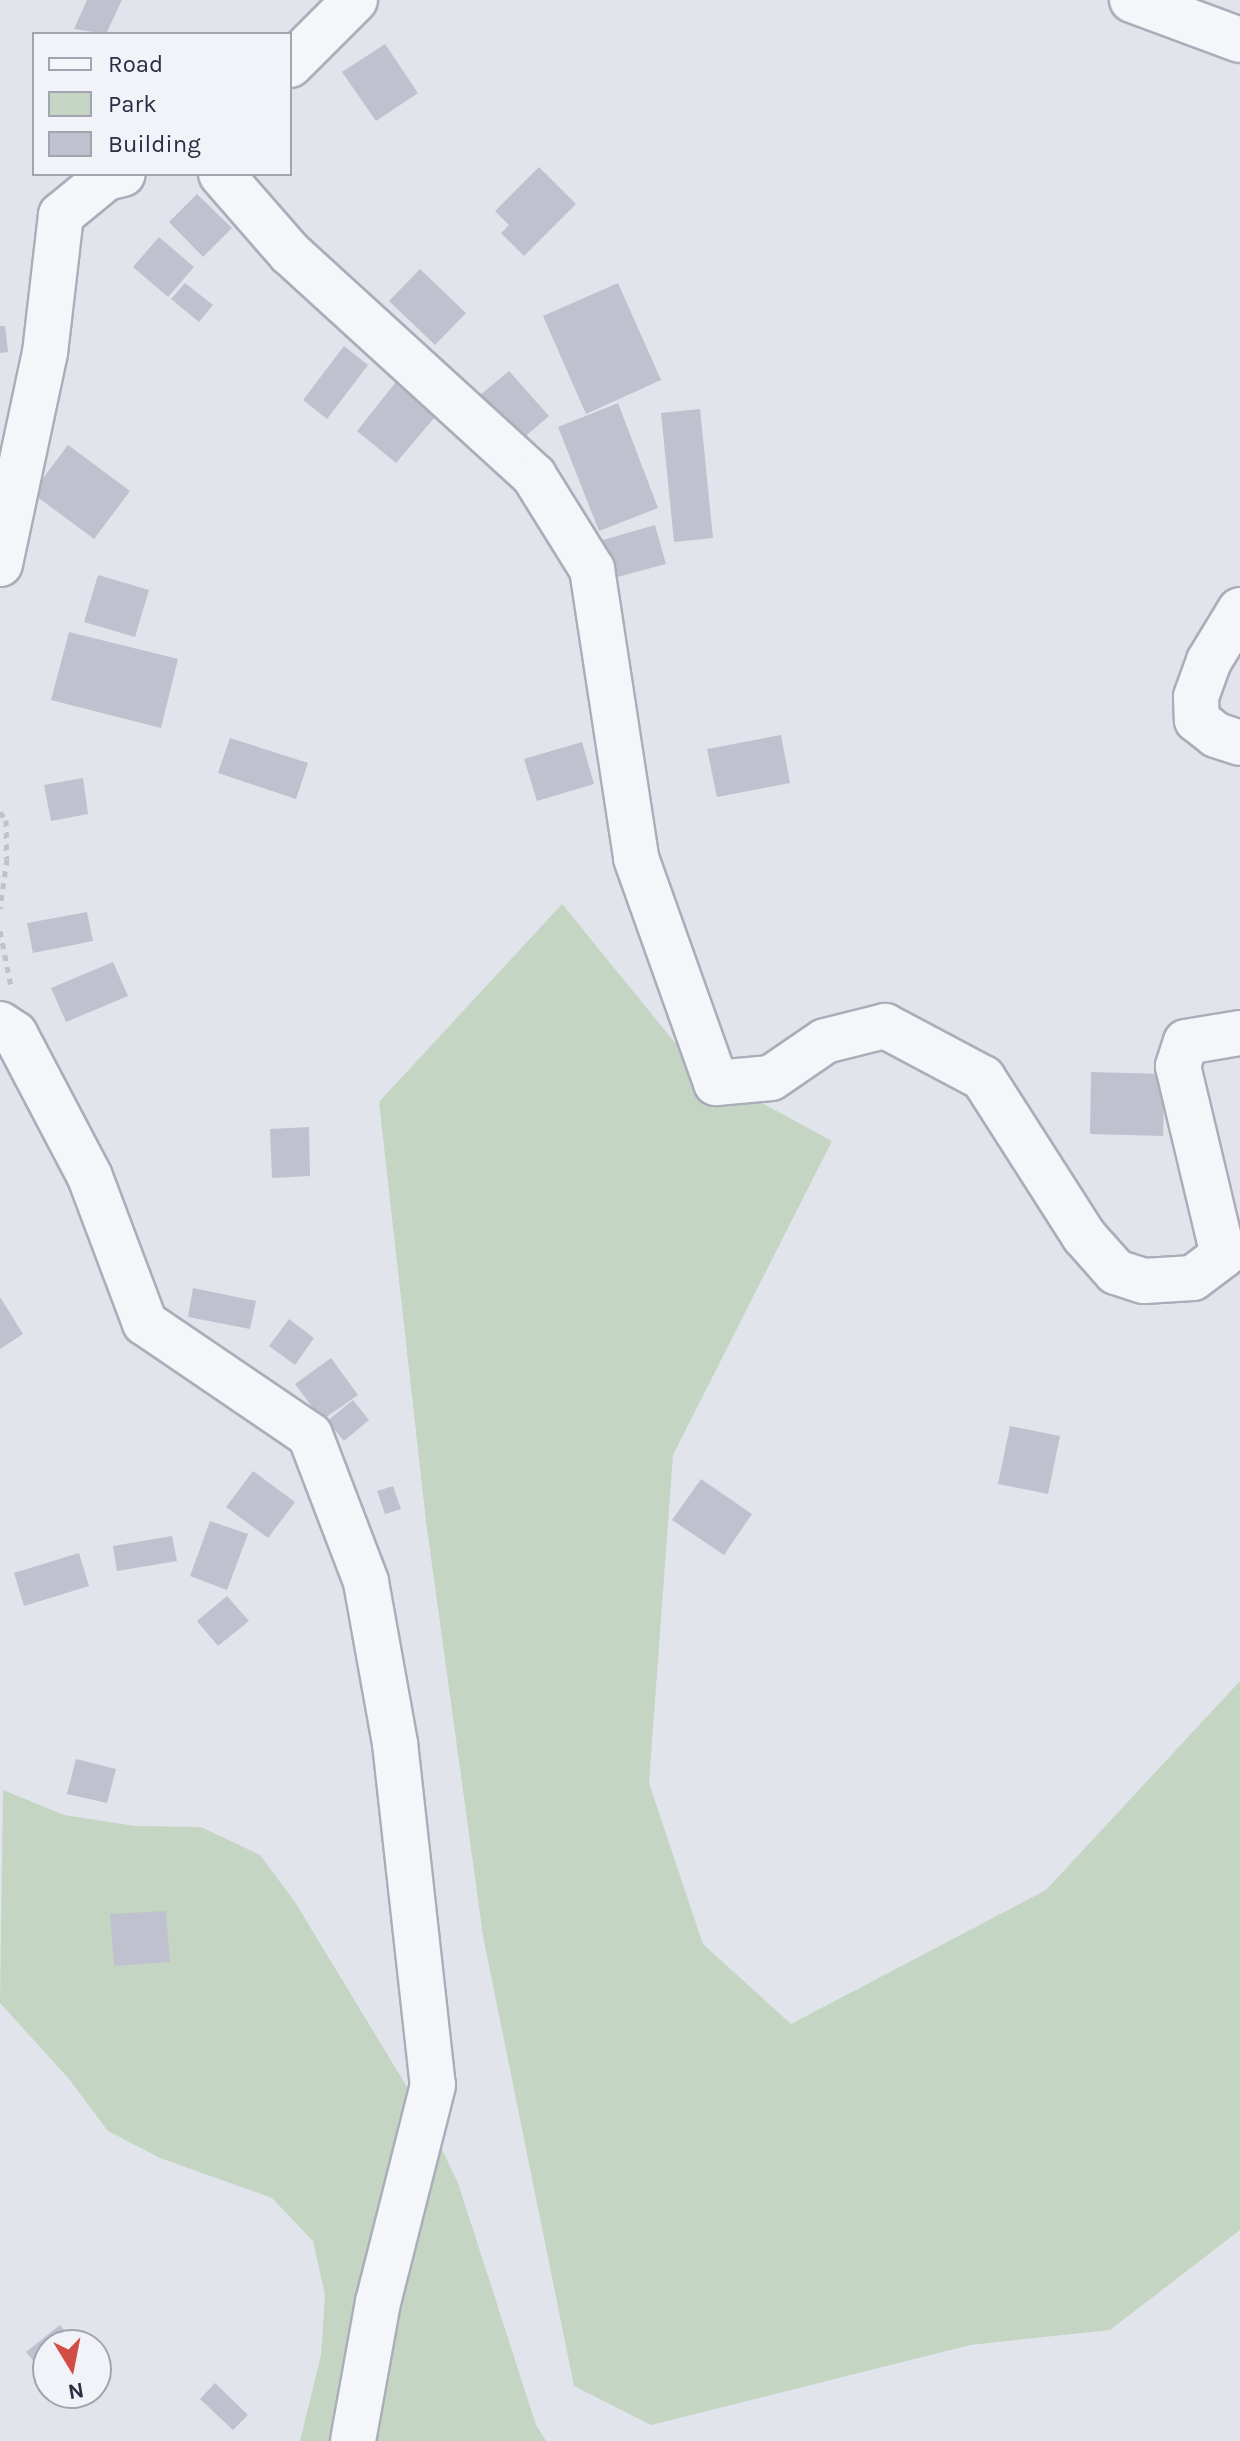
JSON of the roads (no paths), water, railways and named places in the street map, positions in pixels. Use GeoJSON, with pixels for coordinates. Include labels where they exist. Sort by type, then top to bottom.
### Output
{"type":"FeatureCollection","features":[{"type":"Feature","properties":{"kind":"street"},"geometry":{"type":"LineString","coordinates":[[292,63],[355,0]]}},
{"type":"Feature","properties":{"kind":"street"},"geometry":{"type":"LineString","coordinates":[[1132,0],[1240,40]]}},
{"type":"Feature","properties":{"kind":"street"},"geometry":{"type":"LineString","coordinates":[[0,564],[45,353],[61,215],[106,178],[114,176]]}},
{"type":"Feature","properties":{"kind":"street"},"geometry":{"type":"LineString","coordinates":[[223,176],[290,253],[534,476],[592,569],[636,858],[716,1083],[771,1078],[825,1041],[885,1026],[983,1078],[1084,1236],[1116,1272],[1144,1281],[1193,1278],[1223,1255],[1178,1066],[1186,1042],[1240,1033]]}},
{"type":"Feature","properties":{"kind":"street"},"geometry":{"type":"LineString","coordinates":[[1240,610],[1209,661],[1196,697],[1197,720],[1216,735],[1240,743]]}},
{"type":"Feature","properties":{"kind":"street"},"geometry":{"type":"LineString","coordinates":[[0,1024],[15,1034],[90,1177],[145,1323],[310,1435],[366,1582],[395,1743],[433,2085],[378,2302],[353,2441]]}}]}
